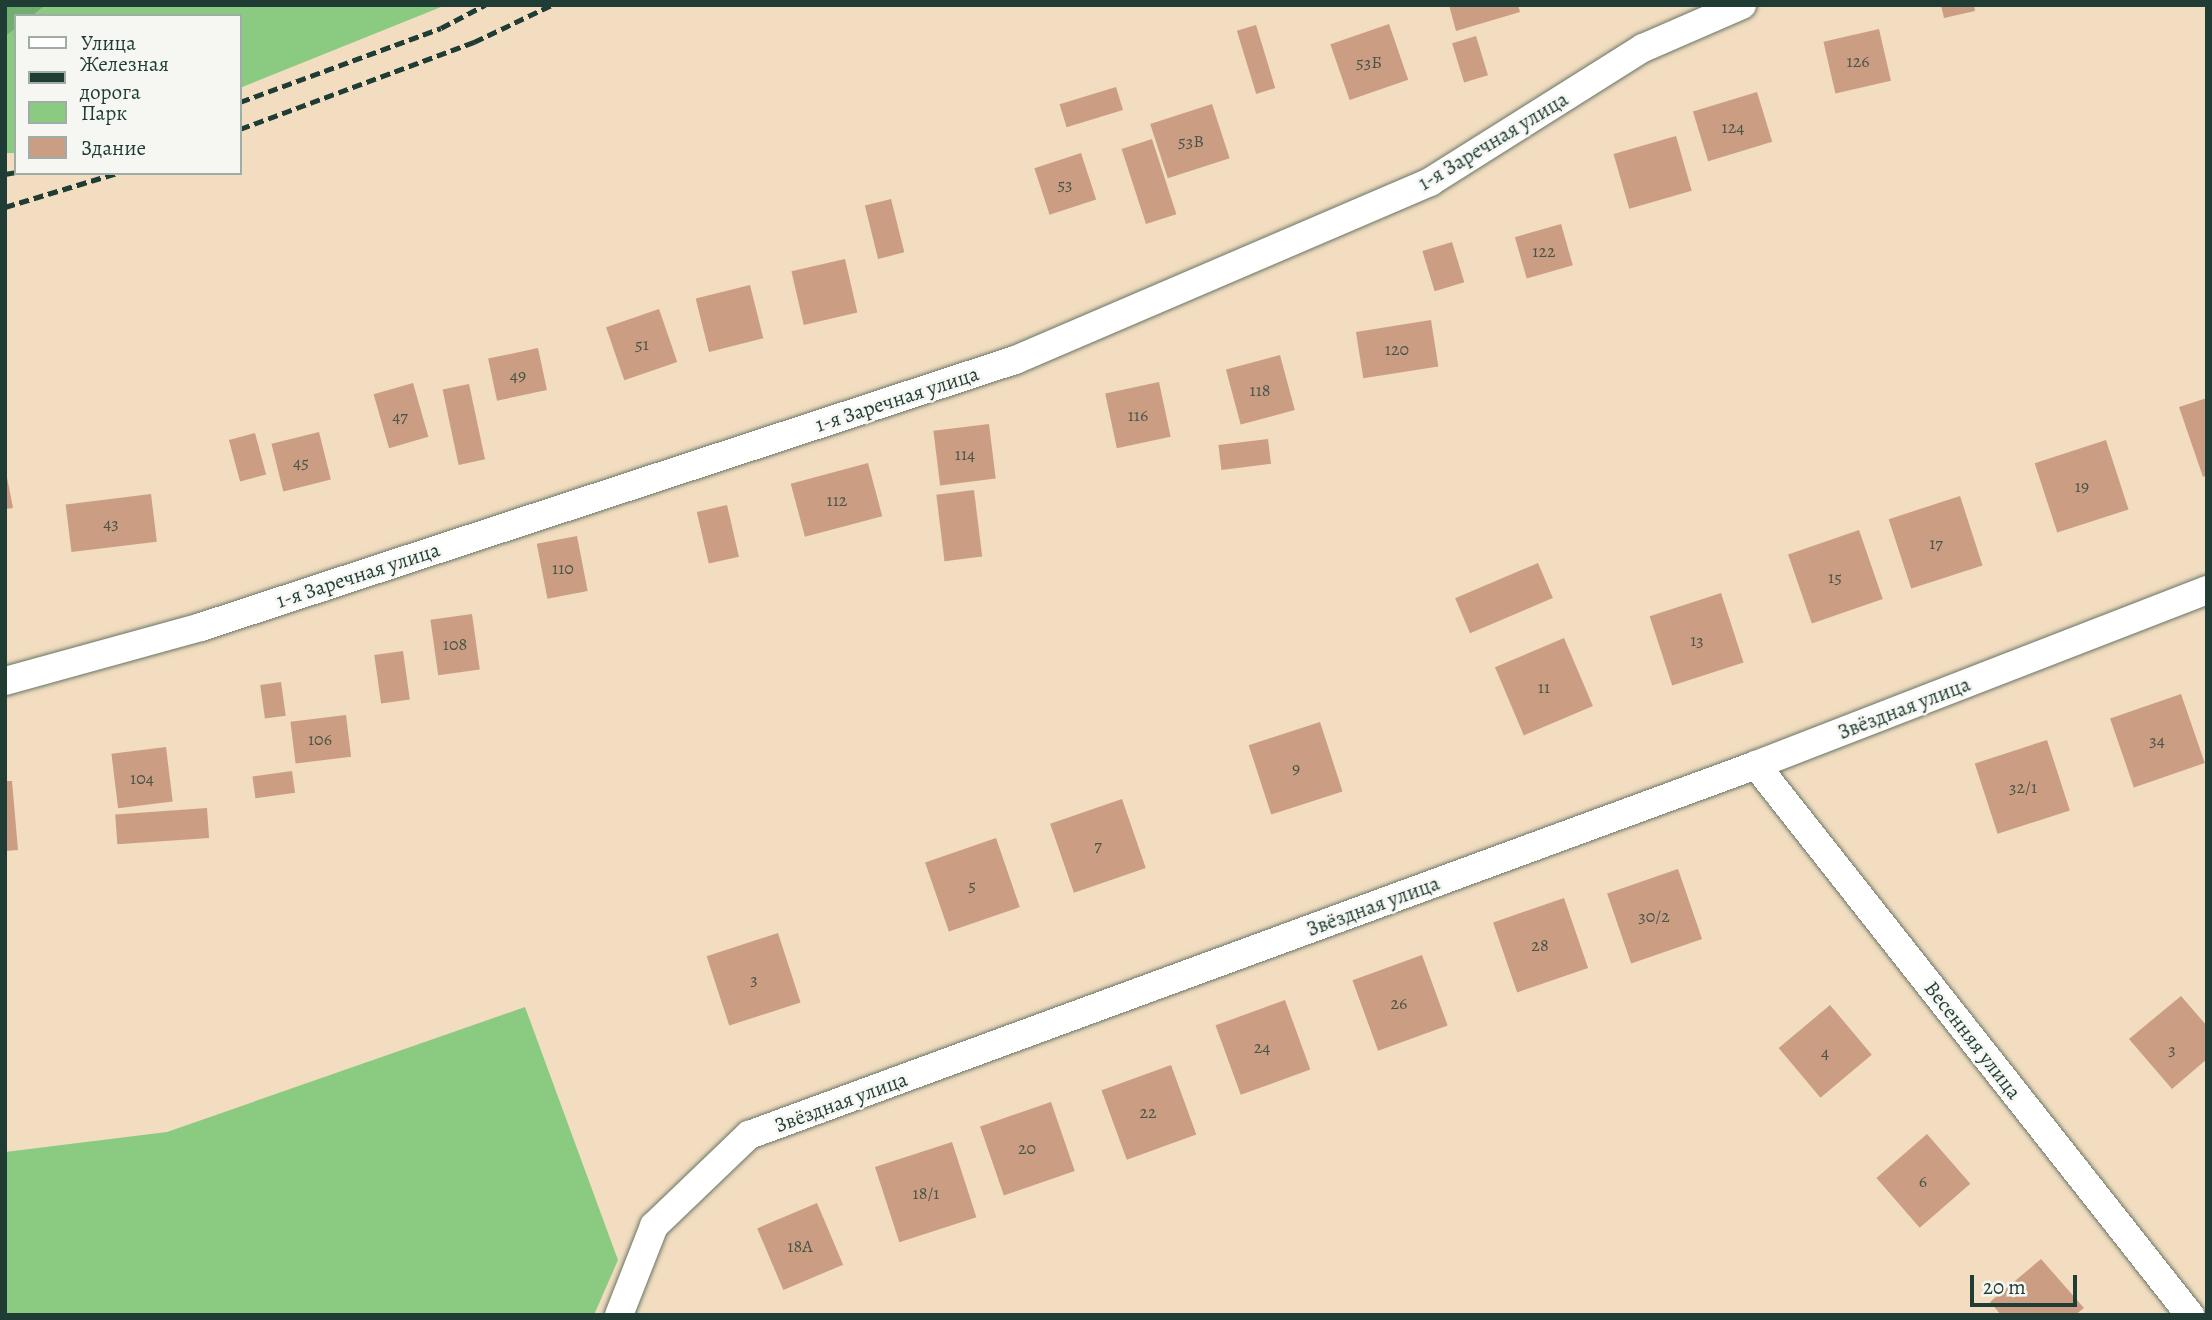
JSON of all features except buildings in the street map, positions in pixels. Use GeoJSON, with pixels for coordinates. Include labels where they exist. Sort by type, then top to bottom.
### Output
{"type":"FeatureCollection","features":[{"type":"Feature","properties":{"kind":"street","name":"1-я Заречная улица"},"geometry":{"type":"LineString","coordinates":[[5,681],[201,627],[1015,360],[1430,182],[1643,48],[1742,5]]}},
{"type":"Feature","properties":{"kind":"street","name":"Звёздная улица"},"geometry":{"type":"LineString","coordinates":[[619,1315],[654,1226],[749,1136],[1756,765],[2207,590]]}},
{"type":"Feature","properties":{"kind":"street","name":"Весенняя улица"},"geometry":{"type":"LineString","coordinates":[[1756,765],[2190,1315]]}},
{"type":"Feature","properties":{"kind":"green space"},"geometry":{"type":"Polygon","coordinates":[[[5,5],[46,5],[35,14],[14,14],[14,29],[5,36],[5,5]]]}},
{"type":"Feature","properties":{"kind":"green space"},"geometry":{"type":"Polygon","coordinates":[[[46,5],[446,5],[242,87],[242,14],[35,14],[46,5]]]}},
{"type":"Feature","properties":{"kind":"green space"},"geometry":{"type":"Polygon","coordinates":[[[5,28],[14,28],[14,153],[5,153],[5,28]]]}},
{"type":"Feature","properties":{"kind":"green space"},"geometry":{"type":"Polygon","coordinates":[[[525,1007],[618,1260],[594,1315],[5,1315],[5,1152],[167,1132],[525,1007]]]}},
{"type":"Feature","properties":{"kind":"railway"},"geometry":{"type":"LineString","coordinates":[[242,101],[441,28],[485,5]]}},
{"type":"Feature","properties":{"kind":"railway"},"geometry":{"type":"LineString","coordinates":[[242,128],[474,42],[552,5]]}},
{"type":"Feature","properties":{"kind":"railway"},"geometry":{"type":"LineString","coordinates":[[5,174],[14,172]]}},
{"type":"Feature","properties":{"kind":"railway"},"geometry":{"type":"LineString","coordinates":[[5,207],[110,175]]}}]}
